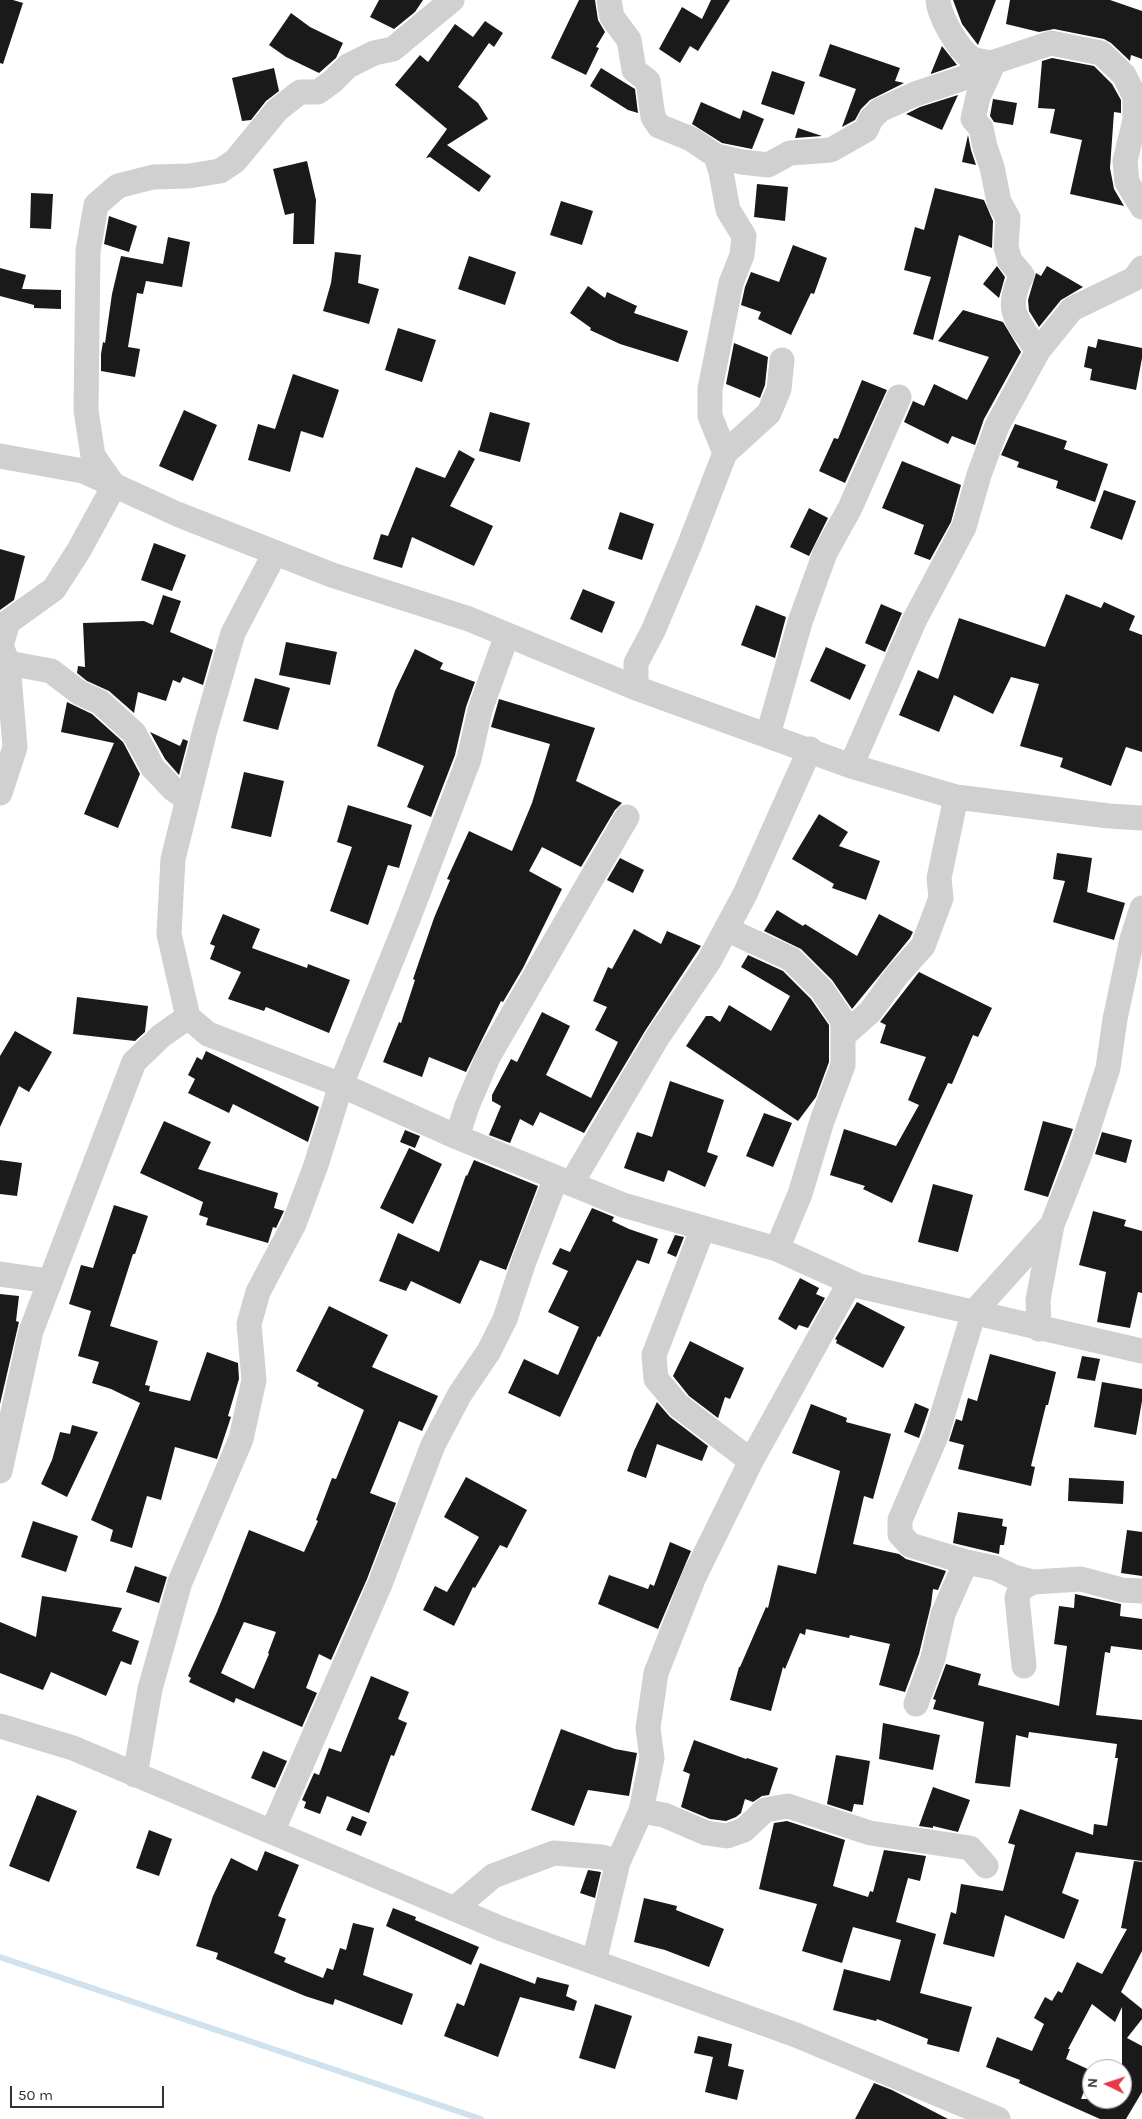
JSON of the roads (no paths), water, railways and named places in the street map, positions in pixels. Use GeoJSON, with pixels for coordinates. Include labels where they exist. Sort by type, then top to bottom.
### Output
{"type":"FeatureCollection","features":[{"type":"Feature","properties":{"kind":"street"},"geometry":{"type":"LineString","coordinates":[[114,486],[94,456],[86,410],[88,251],[96,205],[118,186],[153,177],[189,176],[220,171],[235,161],[277,110],[300,92],[318,92],[333,81],[348,66],[374,52],[393,49],[452,0]]}},
{"type":"Feature","properties":{"kind":"street"},"geometry":{"type":"LineString","coordinates":[[609,0],[612,17],[629,40],[634,70],[648,81],[653,116],[659,126],[691,139],[716,156],[768,165],[790,153],[831,150],[866,130],[880,110],[916,94],[970,76],[992,63],[1051,43],[1101,53],[1124,75],[1135,97],[1135,120],[1125,161],[1127,182],[1142,207]]}},
{"type":"Feature","properties":{"kind":"street"},"geometry":{"type":"LineString","coordinates":[[938,0],[938,8],[948,29],[972,59],[992,63]]}},
{"type":"Feature","properties":{"kind":"street"},"geometry":{"type":"LineString","coordinates":[[992,63],[978,97],[973,119],[981,128],[992,167],[998,202],[1008,218],[1006,247],[1010,261],[1022,275],[1016,286],[1012,304],[1017,320],[1038,351]]}},
{"type":"Feature","properties":{"kind":"street"},"geometry":{"type":"LineString","coordinates":[[716,156],[728,210],[744,236],[742,255],[731,282],[710,389],[710,416],[725,454]]}},
{"type":"Feature","properties":{"kind":"street"},"geometry":{"type":"LineString","coordinates":[[851,766],[915,619],[964,527],[979,475],[997,426],[1038,351],[1072,309],[1134,279],[1142,268]]}},
{"type":"Feature","properties":{"kind":"street"},"geometry":{"type":"LineString","coordinates":[[636,688],[636,663],[653,631],[725,454],[769,413],[779,389],[782,360]]}},
{"type":"Feature","properties":{"kind":"street"},"geometry":{"type":"LineString","coordinates":[[768,735],[800,622],[825,553],[850,508],[899,397]]}},
{"type":"Feature","properties":{"kind":"street"},"geometry":{"type":"LineString","coordinates":[[0,456],[83,472],[177,514],[332,575],[469,619],[636,688],[851,766],[956,797],[1109,816],[1142,818]]}},
{"type":"Feature","properties":{"kind":"street"},"geometry":{"type":"LineString","coordinates":[[0,793],[15,747],[8,663],[2,646],[8,622],[54,590],[79,550],[114,486]]}},
{"type":"Feature","properties":{"kind":"street"},"geometry":{"type":"LineString","coordinates":[[275,553],[233,633],[205,730],[173,859],[169,934],[188,1017],[208,1034],[341,1085],[457,1137],[623,1205],[778,1249],[859,1286],[1039,1329],[1142,1351]]}},
{"type":"Feature","properties":{"kind":"street"},"geometry":{"type":"LineString","coordinates":[[136,1775],[150,1689],[180,1582],[241,1439],[254,1380],[249,1324],[258,1292],[294,1224],[316,1165],[341,1085],[408,919],[469,759],[480,710],[507,635]]}},
{"type":"Feature","properties":{"kind":"street"},"geometry":{"type":"LineString","coordinates":[[8,663],[50,670],[80,693],[100,702],[134,733],[153,768],[173,789],[188,799]]}},
{"type":"Feature","properties":{"kind":"street"},"geometry":{"type":"LineString","coordinates":[[272,1832],[380,1584],[433,1445],[460,1394],[489,1351],[505,1319],[523,1264],[563,1181],[709,961],[745,894],[810,750]]}},
{"type":"Feature","properties":{"kind":"street"},"geometry":{"type":"LineString","coordinates":[[843,1036],[870,1012],[897,975],[923,946],[941,898],[939,878],[956,797]]}},
{"type":"Feature","properties":{"kind":"street"},"geometry":{"type":"LineString","coordinates":[[457,1137],[467,1106],[488,1057],[627,817]]}},
{"type":"Feature","properties":{"kind":"street"},"geometry":{"type":"LineString","coordinates":[[1039,1329],[1038,1300],[1052,1225],[1080,1154],[1108,1068],[1115,1019],[1132,939],[1142,908]]}},
{"type":"Feature","properties":{"kind":"street"},"geometry":{"type":"LineString","coordinates":[[726,929],[791,959],[822,990],[843,1021],[843,1065],[822,1121],[800,1194],[778,1249]]}},
{"type":"Feature","properties":{"kind":"street"},"geometry":{"type":"LineString","coordinates":[[0,1471],[30,1331],[134,1062],[161,1036],[188,1017]]}},
{"type":"Feature","properties":{"kind":"street"},"geometry":{"type":"LineString","coordinates":[[1052,1225],[974,1312],[936,1436],[900,1520],[900,1534],[910,1545],[966,1562],[995,1568],[1033,1582],[1081,1579],[1122,1590],[1142,1591]]}},
{"type":"Feature","properties":{"kind":"street"},"geometry":{"type":"LineString","coordinates":[[703,1228],[654,1355],[656,1379],[679,1406],[751,1461]]}},
{"type":"Feature","properties":{"kind":"street"},"geometry":{"type":"LineString","coordinates":[[0,1274],[49,1281]]}},
{"type":"Feature","properties":{"kind":"street"},"geometry":{"type":"LineString","coordinates":[[594,1962],[618,1862],[641,1811],[652,1758],[648,1728],[656,1673],[694,1577],[751,1461],[850,1282]]}},
{"type":"Feature","properties":{"kind":"street"},"geometry":{"type":"LineString","coordinates":[[916,1704],[933,1658],[943,1614],[966,1562]]}},
{"type":"Feature","properties":{"kind":"street"},"geometry":{"type":"LineString","coordinates":[[1024,1666],[1017,1598],[1020,1589],[1033,1582]]}},
{"type":"Feature","properties":{"kind":"street"},"geometry":{"type":"LineString","coordinates":[[0,1726],[73,1748],[502,1929],[796,2035],[998,2119]]}},
{"type":"Feature","properties":{"kind":"street"},"geometry":{"type":"LineString","coordinates":[[641,1811],[664,1815],[706,1833],[727,1836],[744,1830],[765,1810],[788,1806],[870,1833],[970,1848],[986,1866]]}},
{"type":"Feature","properties":{"kind":"street"},"geometry":{"type":"LineString","coordinates":[[454,1909],[494,1876],[554,1853],[602,1857],[618,1862]]}},
{"type":"Feature","properties":{"kind":"waterway"},"geometry":{"type":"LineString","coordinates":[[0,1957],[481,2119]]}}]}
